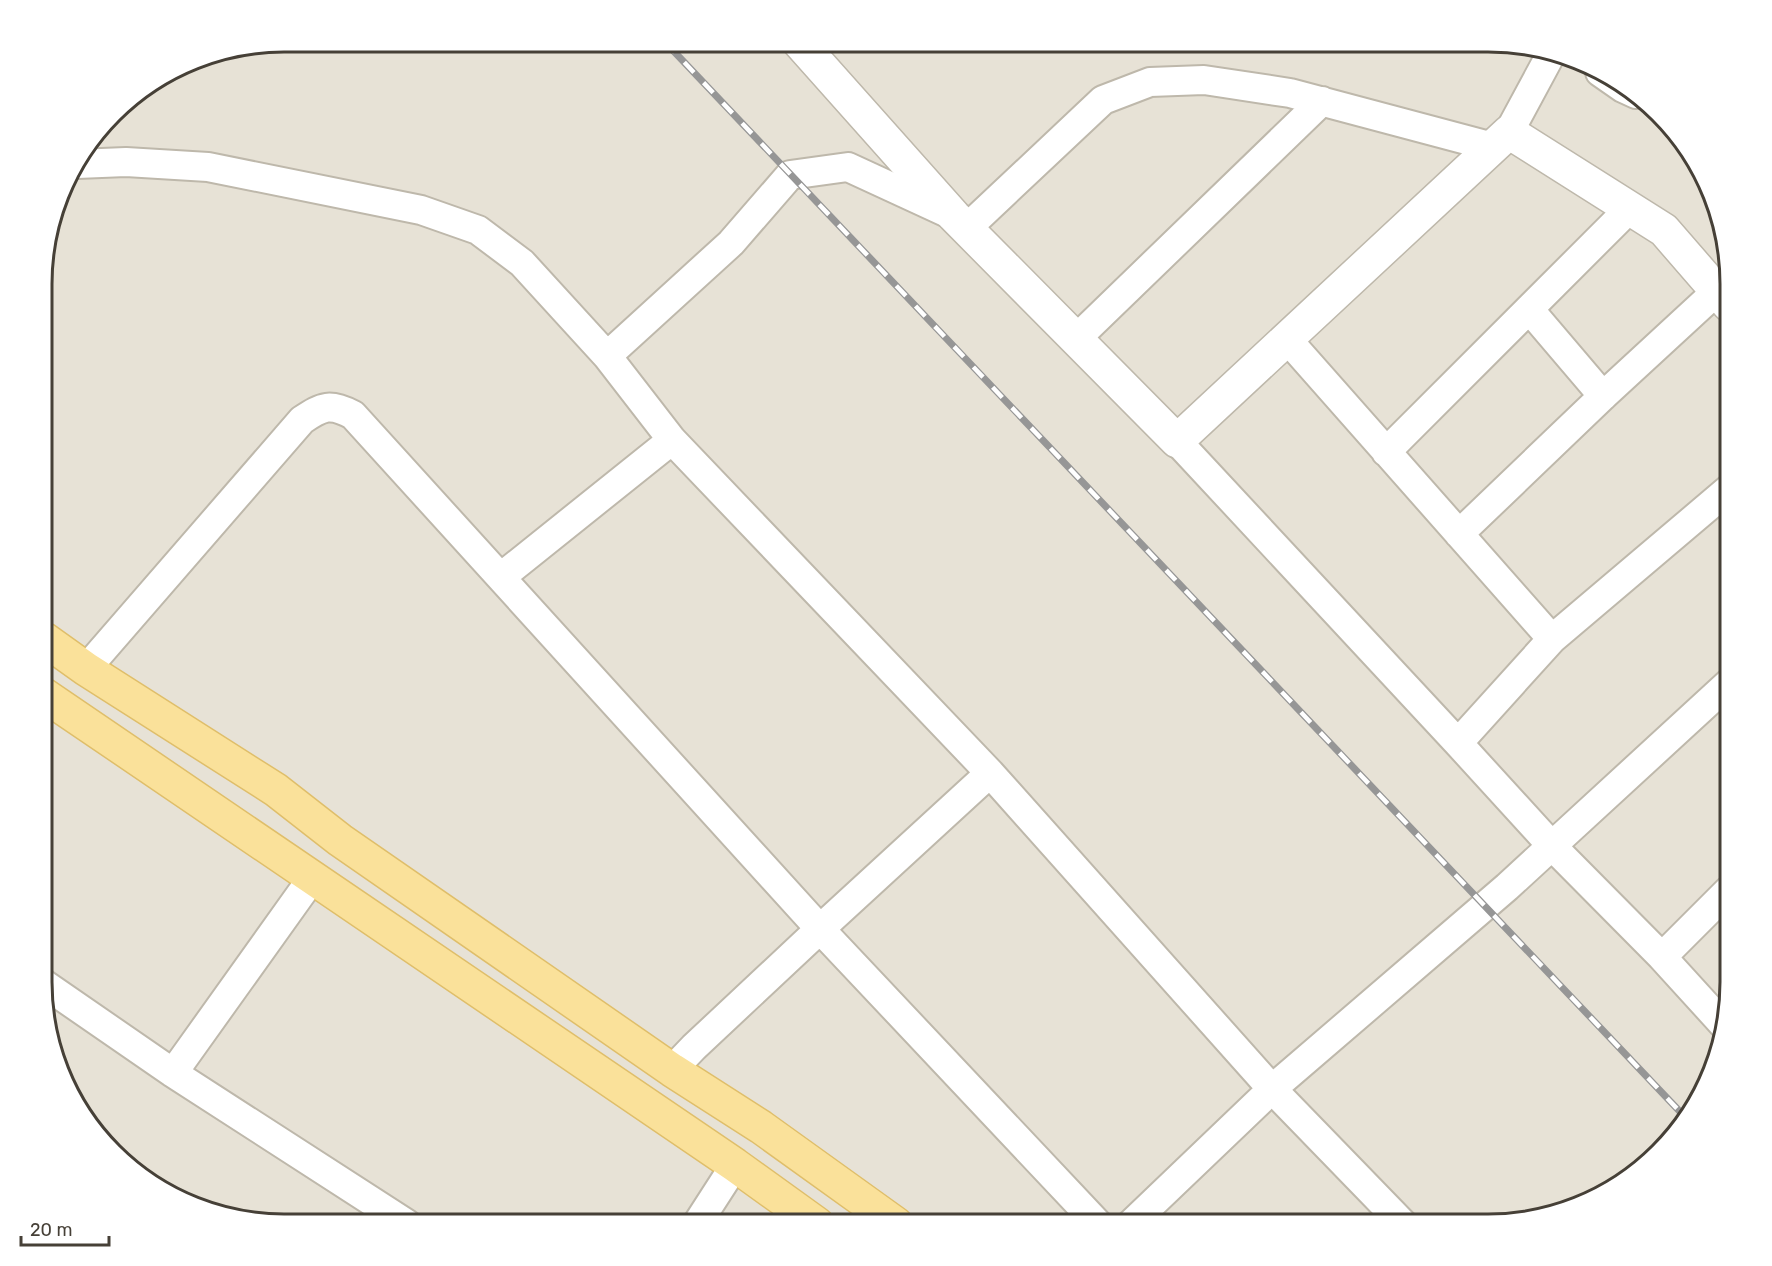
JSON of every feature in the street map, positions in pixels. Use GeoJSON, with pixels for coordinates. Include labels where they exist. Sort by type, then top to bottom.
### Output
{"type":"FeatureCollection","features":[{"type":"Feature","properties":{"kind":"main road"},"geometry":{"type":"LineString","coordinates":[[52,645],[86,669],[276,790],[340,840],[672,1070],[761,1127],[882,1214]]}},
{"type":"Feature","properties":{"kind":"main road"},"geometry":{"type":"LineString","coordinates":[[52,700],[735,1165],[803,1214]]}},
{"type":"Feature","properties":{"kind":"street"},"geometry":{"type":"LineString","coordinates":[[808,52],[960,222],[1177,441],[1552,846],[1662,957],[1717,1017]]}},
{"type":"Feature","properties":{"kind":"street"},"geometry":{"type":"LineString","coordinates":[[1177,441],[1506,134],[1548,60]]}},
{"type":"Feature","properties":{"kind":"street"},"geometry":{"type":"LineString","coordinates":[[960,222],[1103,100],[1150,82],[1203,80],[1290,93],[1322,101],[1506,134],[1664,230],[1720,293]]}},
{"type":"Feature","properties":{"kind":"street"},"geometry":{"type":"LineString","coordinates":[[1076,339],[1322,101]]}},
{"type":"Feature","properties":{"kind":"street"},"geometry":{"type":"LineString","coordinates":[[87,164],[126,162],[208,166],[421,210],[478,230],[522,263],[607,356],[672,440],[990,773],[1272,1089],[1392,1214]]}},
{"type":"Feature","properties":{"kind":"street"},"geometry":{"type":"LineString","coordinates":[[607,356],[731,243],[790,175],[848,167],[960,222]]}},
{"type":"Feature","properties":{"kind":"street"},"geometry":{"type":"LineString","coordinates":[[1386,452],[1630,208]]}},
{"type":"Feature","properties":{"kind":"street"},"geometry":{"type":"LineString","coordinates":[[1459,534],[1603,396],[1720,301]]}},
{"type":"Feature","properties":{"kind":"street"},"geometry":{"type":"LineString","coordinates":[[1530,309],[1603,396]]}},
{"type":"Feature","properties":{"kind":"street"},"geometry":{"type":"LineString","coordinates":[[1287,339],[1552,639]]}},
{"type":"Feature","properties":{"kind":"street"},"geometry":{"type":"LineString","coordinates":[[86,669],[302,420],[327,407],[338,407],[353,416],[820,929],[1089,1214]]}},
{"type":"Feature","properties":{"kind":"street"},"geometry":{"type":"LineString","coordinates":[[501,577],[672,440]]}},
{"type":"Feature","properties":{"kind":"street"},"geometry":{"type":"LineString","coordinates":[[1458,742],[1552,639],[1720,497]]}},
{"type":"Feature","properties":{"kind":"street"},"geometry":{"type":"LineString","coordinates":[[1141,1214],[1272,1089],[1552,846],[1720,692]]}},
{"type":"Feature","properties":{"kind":"street"},"geometry":{"type":"LineString","coordinates":[[672,1070],[820,929],[990,773]]}},
{"type":"Feature","properties":{"kind":"street"},"geometry":{"type":"LineString","coordinates":[[173,1073],[313,877]]}},
{"type":"Feature","properties":{"kind":"street"},"geometry":{"type":"LineString","coordinates":[[1662,957],[1720,900]]}},
{"type":"Feature","properties":{"kind":"street"},"geometry":{"type":"LineString","coordinates":[[53,990],[384,1214]]}},
{"type":"Feature","properties":{"kind":"street"},"geometry":{"type":"LineString","coordinates":[[703,1214],[735,1165]]}},
{"type":"Feature","properties":{"kind":"shaded area"},"geometry":{"type":"Polygon","coordinates":[[[1487,52],[1518,54],[1562,65],[1590,76],[1629,100],[1672,143],[1696,182],[1712,225],[1718,254],[1720,285],[1720,981],[1718,1012],[1707,1056],[1696,1084],[1672,1123],[1629,1166],[1590,1190],[1547,1206],[1518,1212],[1487,1214],[285,1214],[254,1212],[210,1201],[182,1190],[143,1166],[100,1123],[76,1084],[60,1041],[54,1012],[52,981],[52,285],[54,254],[60,225],[76,182],[100,143],[132,110],[143,100],[196,70],[225,60],[270,53],[1487,52]]]}},
{"type":"Feature","properties":{"kind":"railway"},"geometry":{"type":"LineString","coordinates":[[674,52],[1679,1111]]}}]}
